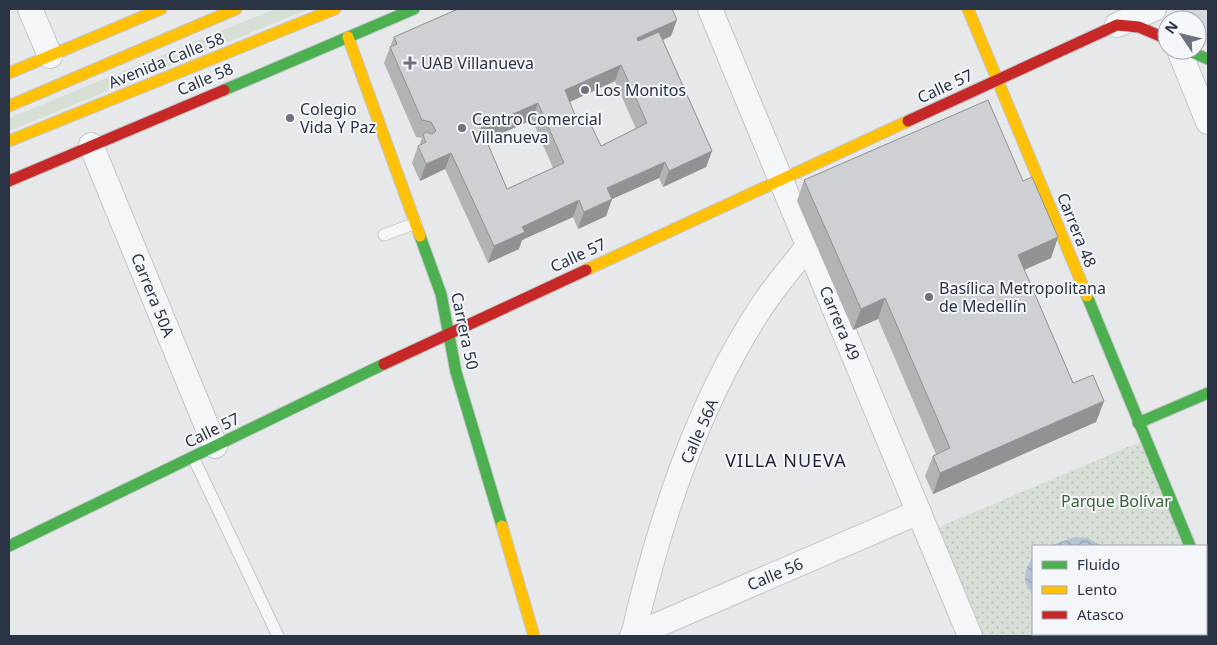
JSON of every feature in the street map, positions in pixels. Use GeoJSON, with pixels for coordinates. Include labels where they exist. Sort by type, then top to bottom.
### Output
{"type":"FeatureCollection","features":[{"type":"Feature","properties":{"kind":"street"},"geometry":{"type":"LineString","coordinates":[[30,9],[50,56]]}},
{"type":"Feature","properties":{"kind":"street"},"geometry":{"type":"LineString","coordinates":[[9,73],[161,9]]}},
{"type":"Feature","properties":{"kind":"street","name":"Avenida Calle 58"},"geometry":{"type":"LineString","coordinates":[[9,106],[236,9]]}},
{"type":"Feature","properties":{"kind":"street","name":"Avenida Calle 58"},"geometry":{"type":"LineString","coordinates":[[9,141],[335,9]]}},
{"type":"Feature","properties":{"kind":"street","name":"Calle 58"},"geometry":{"type":"LineString","coordinates":[[9,181],[414,9]]}},
{"type":"Feature","properties":{"kind":"street","name":"Carrera 49"},"geometry":{"type":"LineString","coordinates":[[710,9],[970,636]]}},
{"type":"Feature","properties":{"kind":"street","name":"Carrera 48"},"geometry":{"type":"LineString","coordinates":[[968,9],[987,59],[997,79],[1190,545]]}},
{"type":"Feature","properties":{"kind":"street"},"geometry":{"type":"LineString","coordinates":[[1117,25],[1154,9]]}},
{"type":"Feature","properties":{"kind":"street"},"geometry":{"type":"LineString","coordinates":[[1117,25],[1139,27],[1157,35]]}},
{"type":"Feature","properties":{"kind":"street","name":"Calle 57"},"geometry":{"type":"LineString","coordinates":[[9,546],[449,333],[1117,25]]}},
{"type":"Feature","properties":{"kind":"street","name":"Carrera 50"},"geometry":{"type":"LineString","coordinates":[[348,36],[442,294],[456,372],[534,636]]}},
{"type":"Feature","properties":{"kind":"street"},"geometry":{"type":"LineString","coordinates":[[1182,60],[1208,122]]}},
{"type":"Feature","properties":{"kind":"street","name":"Carrera 50A"},"geometry":{"type":"LineString","coordinates":[[91,145],[215,446]]}},
{"type":"Feature","properties":{"kind":"street","name":"Calle 56A"},"geometry":{"type":"LineString","coordinates":[[632,636],[651,559],[670,500],[695,434],[726,370],[760,309],[808,246]]}},
{"type":"Feature","properties":{"kind":"street"},"geometry":{"type":"LineString","coordinates":[[1138,423],[1208,393]]}},
{"type":"Feature","properties":{"kind":"street","name":"Calle 56"},"geometry":{"type":"LineString","coordinates":[[632,636],[919,512]]}},
{"type":"Feature","properties":{"kind":"lane"},"geometry":{"type":"LineString","coordinates":[[384,235],[416,223]]}},
{"type":"Feature","properties":{"kind":"lane"},"geometry":{"type":"LineString","coordinates":[[193,457],[278,636]]}},
{"type":"Feature","properties":{"kind":"shaded area"},"geometry":{"type":"Polygon","coordinates":[[[1208,9],[1208,45],[1207,10],[1183,10],[1208,9]]]}},
{"type":"Feature","properties":{"kind":"green space"},"geometry":{"type":"Polygon","coordinates":[[[275,9],[309,9],[9,131],[9,118],[275,9]]]}},
{"type":"Feature","properties":{"kind":"green space","name":"Parque Bolívar"},"geometry":{"type":"Polygon","coordinates":[[[1140,442],[1184,545],[1032,545],[1032,635],[1207,635],[1207,602],[1208,636],[974,636],[930,531],[1140,442]]]}},
{"type":"Feature","properties":{"kind":"water"},"geometry":{"type":"Polygon","coordinates":[[[1075,537],[1088,538],[1100,545],[1052,545],[1075,537]]]}},
{"type":"Feature","properties":{"kind":"water"},"geometry":{"type":"Polygon","coordinates":[[[1032,559],[1032,593],[1025,581],[1028,566],[1032,559]]]}},
{"type":"Feature","properties":{"kind":"building","name":"Centro Comercial Villanueva"},"geometry":{"type":"Polygon","coordinates":[[[458,9],[672,9],[677,20],[637,38],[638,41],[659,32],[712,151],[669,171],[665,162],[607,188],[612,199],[584,212],[579,200],[522,227],[525,232],[494,246],[451,153],[426,164],[418,146],[426,142],[423,135],[426,132],[432,134],[436,131],[431,122],[422,120],[390,47],[397,44],[394,37],[458,9]],[[621,65],[565,90],[579,125],[589,121],[601,146],[647,123],[621,65]],[[538,103],[481,128],[507,189],[564,163],[538,103]]]}},
{"type":"Feature","properties":{"kind":"building","name":"Basílica Metropolitana de Medellín"},"geometry":{"type":"Polygon","coordinates":[[[988,100],[1023,181],[1032,177],[1058,237],[1018,255],[1073,383],[1093,375],[1104,401],[940,473],[933,456],[950,448],[885,298],[861,309],[804,180],[988,100]]]}},
{"type":"Feature","properties":{"kind":"traffic: fast"},"geometry":{"type":"LineString","coordinates":[[224,90],[414,9]]}},
{"type":"Feature","properties":{"kind":"traffic: fast"},"geometry":{"type":"LineString","coordinates":[[420,236],[441,294],[456,372],[502,526]]}},
{"type":"Feature","properties":{"kind":"traffic: fast"},"geometry":{"type":"LineString","coordinates":[[1087,296],[1190,545]]}},
{"type":"Feature","properties":{"kind":"traffic: fast"},"geometry":{"type":"LineString","coordinates":[[9,546],[384,364]]}},
{"type":"Feature","properties":{"kind":"traffic: fast"},"geometry":{"type":"LineString","coordinates":[[1138,423],[1208,393]]}},
{"type":"Feature","properties":{"kind":"traffic: slow"},"geometry":{"type":"LineString","coordinates":[[9,73],[161,9]]}},
{"type":"Feature","properties":{"kind":"traffic: slow"},"geometry":{"type":"LineString","coordinates":[[9,106],[236,9]]}},
{"type":"Feature","properties":{"kind":"traffic: slow"},"geometry":{"type":"LineString","coordinates":[[9,141],[335,9]]}},
{"type":"Feature","properties":{"kind":"traffic: slow"},"geometry":{"type":"LineString","coordinates":[[968,9],[1087,296]]}},
{"type":"Feature","properties":{"kind":"traffic: slow"},"geometry":{"type":"LineString","coordinates":[[348,37],[420,236]]}},
{"type":"Feature","properties":{"kind":"traffic: slow"},"geometry":{"type":"LineString","coordinates":[[586,270],[908,121]]}},
{"type":"Feature","properties":{"kind":"traffic: slow"},"geometry":{"type":"LineString","coordinates":[[502,526],[534,636]]}},
{"type":"Feature","properties":{"kind":"traffic: jam"},"geometry":{"type":"LineString","coordinates":[[908,121],[1117,25],[1139,27],[1157,35]]}},
{"type":"Feature","properties":{"kind":"traffic: jam"},"geometry":{"type":"LineString","coordinates":[[9,181],[224,90]]}},
{"type":"Feature","properties":{"kind":"traffic: jam"},"geometry":{"type":"LineString","coordinates":[[384,364],[586,270]]}},
{"type":"Feature","properties":{"kind":"place","name":"UAB Villanueva"},"geometry":{"type":"Point","coordinates":[410,63]}},
{"type":"Feature","properties":{"kind":"place","name":"Los Monitos"},"geometry":{"type":"Point","coordinates":[585,90]}},
{"type":"Feature","properties":{"kind":"place","name":"Colegio Vida Y Paz"},"geometry":{"type":"Point","coordinates":[290,118]}},
{"type":"Feature","properties":{"kind":"place","name":"Centro Comercial Villanueva"},"geometry":{"type":"Point","coordinates":[462,128]}},
{"type":"Feature","properties":{"kind":"place","name":"Basílica Metropolitana de Medellín"},"geometry":{"type":"Point","coordinates":[929,297]}},
{"type":"Feature","properties":{"kind":"district","name":"VILLA NUEVA"},"geometry":{"type":"Point","coordinates":[786,460]}}]}
